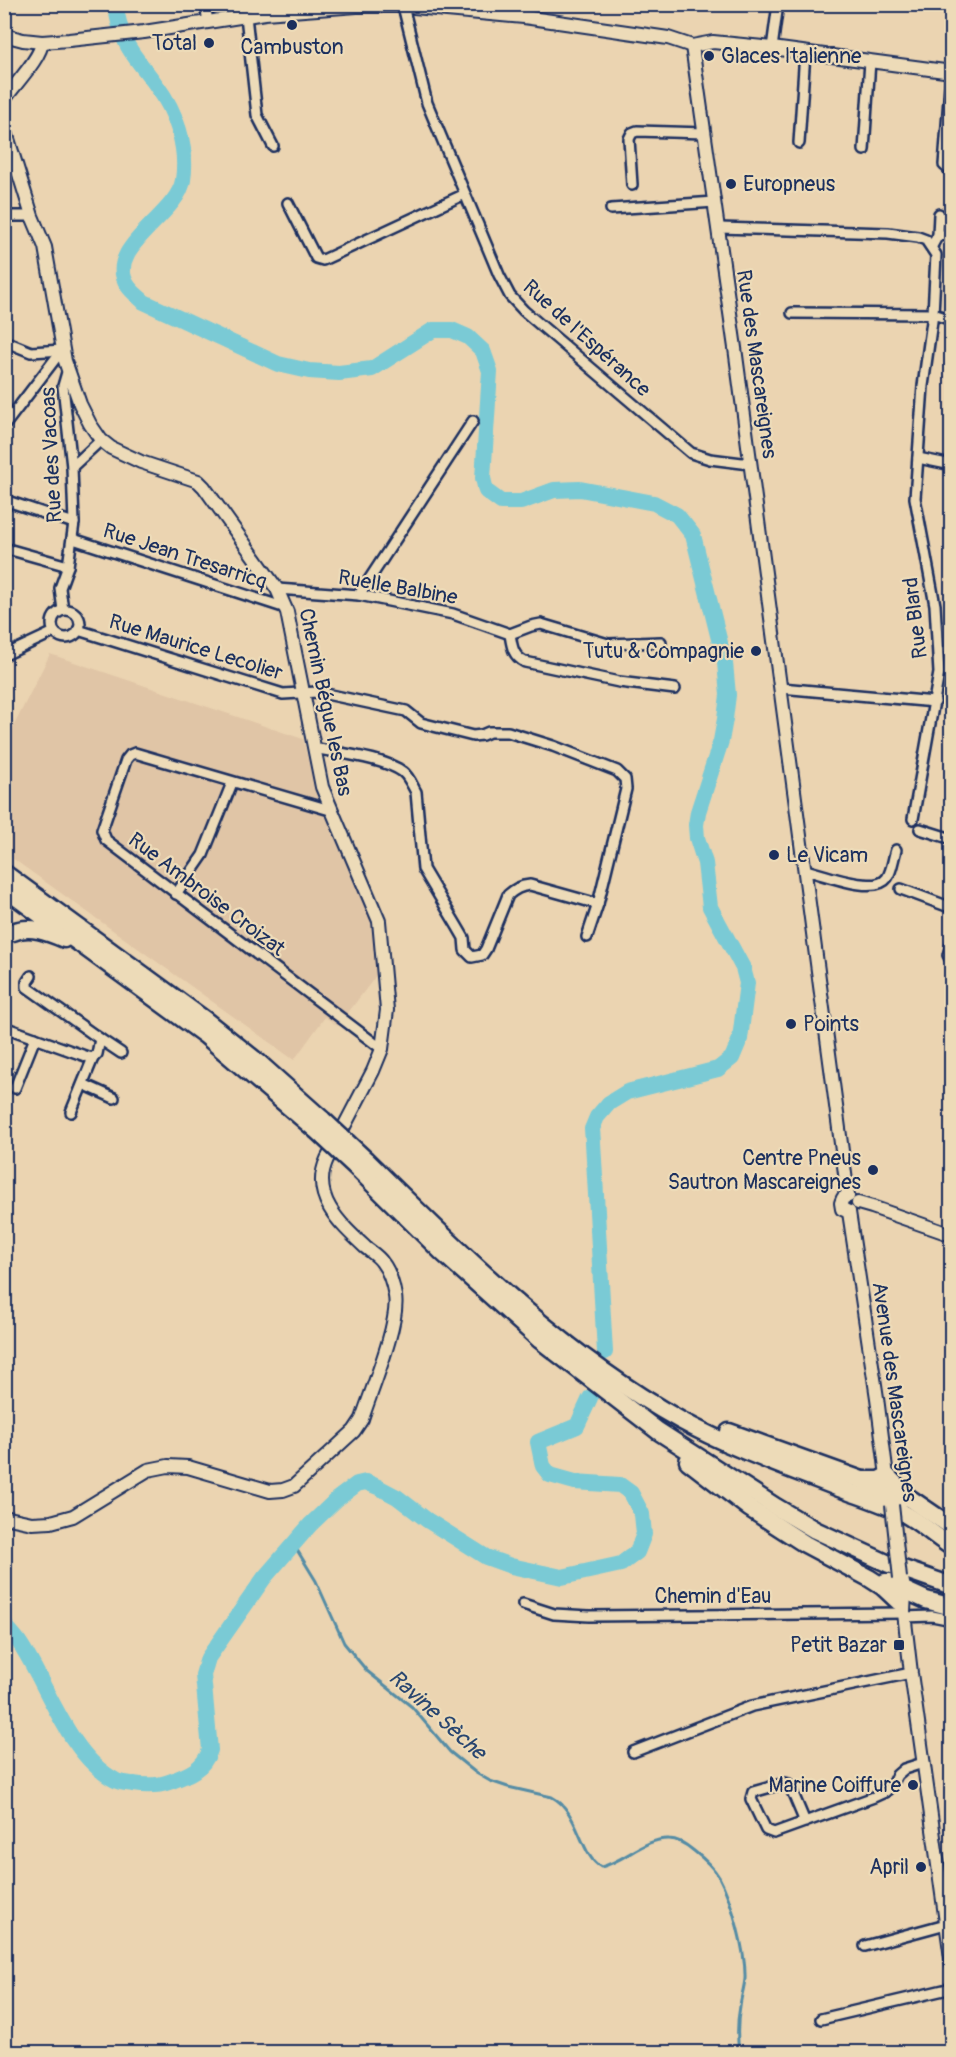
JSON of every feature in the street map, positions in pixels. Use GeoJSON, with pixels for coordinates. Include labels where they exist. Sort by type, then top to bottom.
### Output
{"type":"FeatureCollection","features":[{"type":"Feature","properties":{"kind":"highway"},"geometry":{"type":"LineString","coordinates":[[4,873],[205,1020],[259,1063],[320,1125],[474,1266],[567,1345],[630,1390],[681,1420],[752,1454],[903,1514],[951,1546]]}},
{"type":"Feature","properties":{"kind":"highway"},"geometry":{"type":"LineString","coordinates":[[4,888],[205,1035],[320,1125]]}},
{"type":"Feature","properties":{"kind":"highway"},"geometry":{"type":"LineString","coordinates":[[13,932],[21,929],[48,933],[88,950]]}},
{"type":"Feature","properties":{"kind":"highway"},"geometry":{"type":"LineString","coordinates":[[362,1164],[443,1253],[540,1340],[658,1431],[815,1530],[889,1564],[951,1586]]}},
{"type":"Feature","properties":{"kind":"highway"},"geometry":{"type":"LineString","coordinates":[[567,1345],[711,1424],[757,1443],[862,1480],[951,1527]]}},
{"type":"Feature","properties":{"kind":"highway"},"geometry":{"type":"LineString","coordinates":[[658,1431],[676,1452],[748,1508],[805,1544],[869,1578],[894,1582],[903,1602],[926,1600],[951,1607]]}},
{"type":"Feature","properties":{"kind":"highway"},"geometry":{"type":"LineString","coordinates":[[862,1480],[879,1480],[887,1476],[897,1500]]}},
{"type":"Feature","properties":{"kind":"street"},"geometry":{"type":"LineString","coordinates":[[205,4],[208,22]]}},
{"type":"Feature","properties":{"kind":"street"},"geometry":{"type":"LineString","coordinates":[[772,48],[778,4]]}},
{"type":"Feature","properties":{"kind":"street"},"geometry":{"type":"LineString","coordinates":[[4,35],[42,42],[144,32],[328,6],[383,5],[525,11],[668,38],[692,46],[713,42],[951,72],[944,165],[951,172]]}},
{"type":"Feature","properties":{"kind":"street","name":"Rue de l'Espérance"},"geometry":{"type":"LineString","coordinates":[[403,6],[428,103],[499,275],[510,296],[524,311],[690,453],[710,459],[750,464]]}},
{"type":"Feature","properties":{"kind":"street"},"geometry":{"type":"LineString","coordinates":[[246,16],[257,115],[273,146]]}},
{"type":"Feature","properties":{"kind":"street"},"geometry":{"type":"LineString","coordinates":[[4,100],[38,54],[42,42]]}},
{"type":"Feature","properties":{"kind":"street","name":"Rue des Mascareignes"},"geometry":{"type":"LineString","coordinates":[[692,46],[781,688]]}},
{"type":"Feature","properties":{"kind":"street"},"geometry":{"type":"LineString","coordinates":[[799,143],[805,52]]}},
{"type":"Feature","properties":{"kind":"street"},"geometry":{"type":"LineString","coordinates":[[864,150],[870,61]]}},
{"type":"Feature","properties":{"kind":"street","name":"Chemin Bégue les Bas"},"geometry":{"type":"LineString","coordinates":[[4,126],[32,216],[45,248],[62,350],[80,404],[101,440],[111,448],[141,462],[198,481],[277,589],[286,608],[321,787],[379,921],[387,1010],[382,1049],[322,1171],[321,1183],[324,1197],[334,1213],[382,1261],[390,1273],[396,1299],[395,1317],[362,1419],[354,1431],[294,1486],[270,1491],[188,1467],[168,1466],[148,1470],[73,1516],[51,1522],[32,1523],[4,1517]]}},
{"type":"Feature","properties":{"kind":"street"},"geometry":{"type":"LineString","coordinates":[[632,185],[629,139],[632,133],[637,131],[705,134]]}},
{"type":"Feature","properties":{"kind":"street"},"geometry":{"type":"LineString","coordinates":[[288,203],[316,258],[323,260],[465,194]]}},
{"type":"Feature","properties":{"kind":"street"},"geometry":{"type":"LineString","coordinates":[[611,209],[715,202]]}},
{"type":"Feature","properties":{"kind":"street"},"geometry":{"type":"LineString","coordinates":[[719,228],[888,233],[918,237],[926,240],[932,246],[938,235],[939,214]]}},
{"type":"Feature","properties":{"kind":"street"},"geometry":{"type":"LineString","coordinates":[[4,216],[32,216]]}},
{"type":"Feature","properties":{"kind":"street"},"geometry":{"type":"LineString","coordinates":[[938,235],[951,236]]}},
{"type":"Feature","properties":{"kind":"street","name":"Rue Blard"},"geometry":{"type":"LineString","coordinates":[[913,819],[939,673],[938,627],[915,498],[923,386],[933,314],[936,255],[932,246]]}},
{"type":"Feature","properties":{"kind":"street"},"geometry":{"type":"LineString","coordinates":[[792,313],[933,314],[951,320]]}},
{"type":"Feature","properties":{"kind":"street"},"geometry":{"type":"LineString","coordinates":[[4,341],[31,352],[62,350]]}},
{"type":"Feature","properties":{"kind":"street"},"geometry":{"type":"LineString","coordinates":[[4,426],[62,350]]}},
{"type":"Feature","properties":{"kind":"street","name":"Rue des Vacoas"},"geometry":{"type":"LineString","coordinates":[[63,610],[60,588],[68,566],[74,523],[72,467],[63,386],[68,369]]}},
{"type":"Feature","properties":{"kind":"street"},"geometry":{"type":"LineString","coordinates":[[359,595],[473,421]]}},
{"type":"Feature","properties":{"kind":"street"},"geometry":{"type":"LineString","coordinates":[[72,467],[101,440]]}},
{"type":"Feature","properties":{"kind":"street"},"geometry":{"type":"LineString","coordinates":[[918,458],[951,465]]}},
{"type":"Feature","properties":{"kind":"street"},"geometry":{"type":"LineString","coordinates":[[4,500],[74,523]]}},
{"type":"Feature","properties":{"kind":"street","name":"Rue Jean Tresarricq"},"geometry":{"type":"LineString","coordinates":[[73,539],[286,608]]}},
{"type":"Feature","properties":{"kind":"street"},"geometry":{"type":"LineString","coordinates":[[4,548],[68,566]]}},
{"type":"Feature","properties":{"kind":"street","name":"Ruelle Balbine"},"geometry":{"type":"LineString","coordinates":[[277,589],[359,595],[453,614],[510,634]]}},
{"type":"Feature","properties":{"kind":"street"},"geometry":{"type":"LineString","coordinates":[[63,610],[72,612],[79,620],[78,630],[70,638],[58,636],[54,632],[53,618],[63,610]]}},
{"type":"Feature","properties":{"kind":"street"},"geometry":{"type":"LineString","coordinates":[[661,642],[608,644],[541,624],[510,634],[513,652],[525,662],[619,682],[675,689]]}},
{"type":"Feature","properties":{"kind":"street","name":"Rue Maurice Lecolier"},"geometry":{"type":"LineString","coordinates":[[78,630],[283,694],[317,692],[406,711],[421,723],[473,736],[498,731],[553,746],[617,771],[625,779],[625,794],[598,904]]}},
{"type":"Feature","properties":{"kind":"street"},"geometry":{"type":"LineString","coordinates":[[5,655],[54,632]]}},
{"type":"Feature","properties":{"kind":"street"},"geometry":{"type":"LineString","coordinates":[[781,688],[935,702]]}},
{"type":"Feature","properties":{"kind":"street","name":"Avenue des Mascareignes"},"geometry":{"type":"LineString","coordinates":[[781,688],[887,1476]]}},
{"type":"Feature","properties":{"kind":"street"},"geometry":{"type":"LineString","coordinates":[[314,748],[385,763],[404,773],[416,792],[423,869],[464,938],[465,950],[472,957],[482,955],[508,896],[521,886],[530,885],[598,904],[587,937]]}},
{"type":"Feature","properties":{"kind":"street","name":"Rue Ambroise Croizat"},"geometry":{"type":"LineString","coordinates":[[330,810],[231,783],[140,753],[130,755],[126,760],[102,830],[106,840],[382,1049]]}},
{"type":"Feature","properties":{"kind":"street"},"geometry":{"type":"LineString","coordinates":[[176,894],[203,855],[231,783]]}},
{"type":"Feature","properties":{"kind":"street"},"geometry":{"type":"LineString","coordinates":[[920,829],[951,839]]}},
{"type":"Feature","properties":{"kind":"street"},"geometry":{"type":"LineString","coordinates":[[805,870],[861,884],[876,885],[889,876],[896,850]]}},
{"type":"Feature","properties":{"kind":"street"},"geometry":{"type":"LineString","coordinates":[[901,889],[951,908]]}},
{"type":"Feature","properties":{"kind":"street"},"geometry":{"type":"LineString","coordinates":[[951,942],[948,955],[951,962]]}},
{"type":"Feature","properties":{"kind":"street"},"geometry":{"type":"LineString","coordinates":[[31,976],[27,987],[121,1053]]}},
{"type":"Feature","properties":{"kind":"street"},"geometry":{"type":"LineString","coordinates":[[4,1027],[93,1058]]}},
{"type":"Feature","properties":{"kind":"street"},"geometry":{"type":"LineString","coordinates":[[15,1088],[35,1038]]}},
{"type":"Feature","properties":{"kind":"street"},"geometry":{"type":"LineString","coordinates":[[71,1112],[93,1058],[97,1054],[100,1039]]}},
{"type":"Feature","properties":{"kind":"street"},"geometry":{"type":"LineString","coordinates":[[82,1084],[114,1098]]}},
{"type":"Feature","properties":{"kind":"street"},"geometry":{"type":"LineString","coordinates":[[852,1204],[872,1207],[951,1235]]}},
{"type":"Feature","properties":{"kind":"street","name":"Avenue des Mascareignes"},"geometry":{"type":"LineString","coordinates":[[897,1500],[903,1602],[911,1673],[951,1965]]}},
{"type":"Feature","properties":{"kind":"street","name":"Chemin d'Eau"},"geometry":{"type":"LineString","coordinates":[[523,1604],[554,1614],[589,1616],[903,1602],[932,1616],[951,1620]]}},
{"type":"Feature","properties":{"kind":"street"},"geometry":{"type":"LineString","coordinates":[[633,1752],[752,1706],[911,1673]]}},
{"type":"Feature","properties":{"kind":"street"},"geometry":{"type":"LineString","coordinates":[[805,1822],[789,1784],[785,1783],[753,1792],[751,1799],[766,1830],[774,1833],[805,1822],[885,1792],[904,1768],[923,1763]]}},
{"type":"Feature","properties":{"kind":"street"},"geometry":{"type":"LineString","coordinates":[[865,1946],[946,1924]]}},
{"type":"Feature","properties":{"kind":"street"},"geometry":{"type":"LineString","coordinates":[[821,2019],[951,1988]]}},
{"type":"Feature","properties":{"kind":"shaded area"},"geometry":{"type":"Polygon","coordinates":[[[50,654],[303,739],[315,788],[372,916],[378,973],[338,1026],[325,1017],[294,1060],[5,853],[5,743],[50,654]]]}},
{"type":"Feature","properties":{"kind":"waterway"},"geometry":{"type":"LineString","coordinates":[[115,4],[126,43],[163,95],[175,118],[184,155],[183,180],[178,193],[133,245],[125,258],[123,272],[128,286],[144,302],[278,364],[309,371],[339,373],[372,369],[433,330],[452,330],[468,337],[483,351],[490,371],[483,478],[486,491],[501,502],[521,502],[554,490],[580,489],[654,503],[677,515],[693,535],[725,663],[728,695],[721,741],[698,812],[697,838],[705,863],[710,907],[743,968],[747,983],[740,1039],[732,1058],[718,1069],[627,1092],[609,1103],[597,1117],[592,1129],[605,1352]]}},
{"type":"Feature","properties":{"kind":"waterway"},"geometry":{"type":"LineString","coordinates":[[4,1624],[29,1659],[71,1736],[99,1769],[115,1780],[126,1783],[156,1785],[176,1779],[199,1767],[210,1750],[203,1675],[208,1658],[264,1578],[310,1525],[337,1499],[357,1484],[366,1482],[397,1497],[427,1520],[486,1557],[511,1566],[562,1577],[621,1564],[637,1552],[644,1534],[642,1514],[631,1493],[620,1485],[575,1482],[550,1475],[543,1466],[538,1442],[577,1426],[590,1398]]}},
{"type":"Feature","properties":{"kind":"waterway","name":"Ravine Sèche"},"geometry":{"type":"LineString","coordinates":[[294,1545],[316,1581],[344,1643],[367,1671],[412,1707],[450,1752],[476,1773],[508,1787],[552,1797],[568,1812],[588,1853],[601,1867],[652,1842],[669,1839],[685,1845],[711,1866],[729,1899],[745,1968],[738,2018],[739,2052]]}},
{"type":"Feature","properties":{"kind":"place","name":"Cambuston"},"geometry":{"type":"Point","coordinates":[292,25]}},
{"type":"Feature","properties":{"kind":"place","name":"Total"},"geometry":{"type":"Point","coordinates":[209,43]}},
{"type":"Feature","properties":{"kind":"place","name":"Glaces Italienne"},"geometry":{"type":"Point","coordinates":[709,56]}},
{"type":"Feature","properties":{"kind":"place","name":"Europneus"},"geometry":{"type":"Point","coordinates":[731,184]}},
{"type":"Feature","properties":{"kind":"place","name":"Tutu & Compagnie"},"geometry":{"type":"Point","coordinates":[756,651]}},
{"type":"Feature","properties":{"kind":"place","name":"Le Vicam"},"geometry":{"type":"Point","coordinates":[774,855]}},
{"type":"Feature","properties":{"kind":"place","name":"Points"},"geometry":{"type":"Point","coordinates":[791,1024]}},
{"type":"Feature","properties":{"kind":"place","name":"Centre Pneus Sautron Mascareignes"},"geometry":{"type":"Point","coordinates":[873,1170]}},
{"type":"Feature","properties":{"kind":"place","name":"Petit Bazar"},"geometry":{"type":"Point","coordinates":[899,1645]}},
{"type":"Feature","properties":{"kind":"place","name":"Marine Coiffure"},"geometry":{"type":"Point","coordinates":[913,1785]}},
{"type":"Feature","properties":{"kind":"place","name":"April"},"geometry":{"type":"Point","coordinates":[921,1867]}}]}
